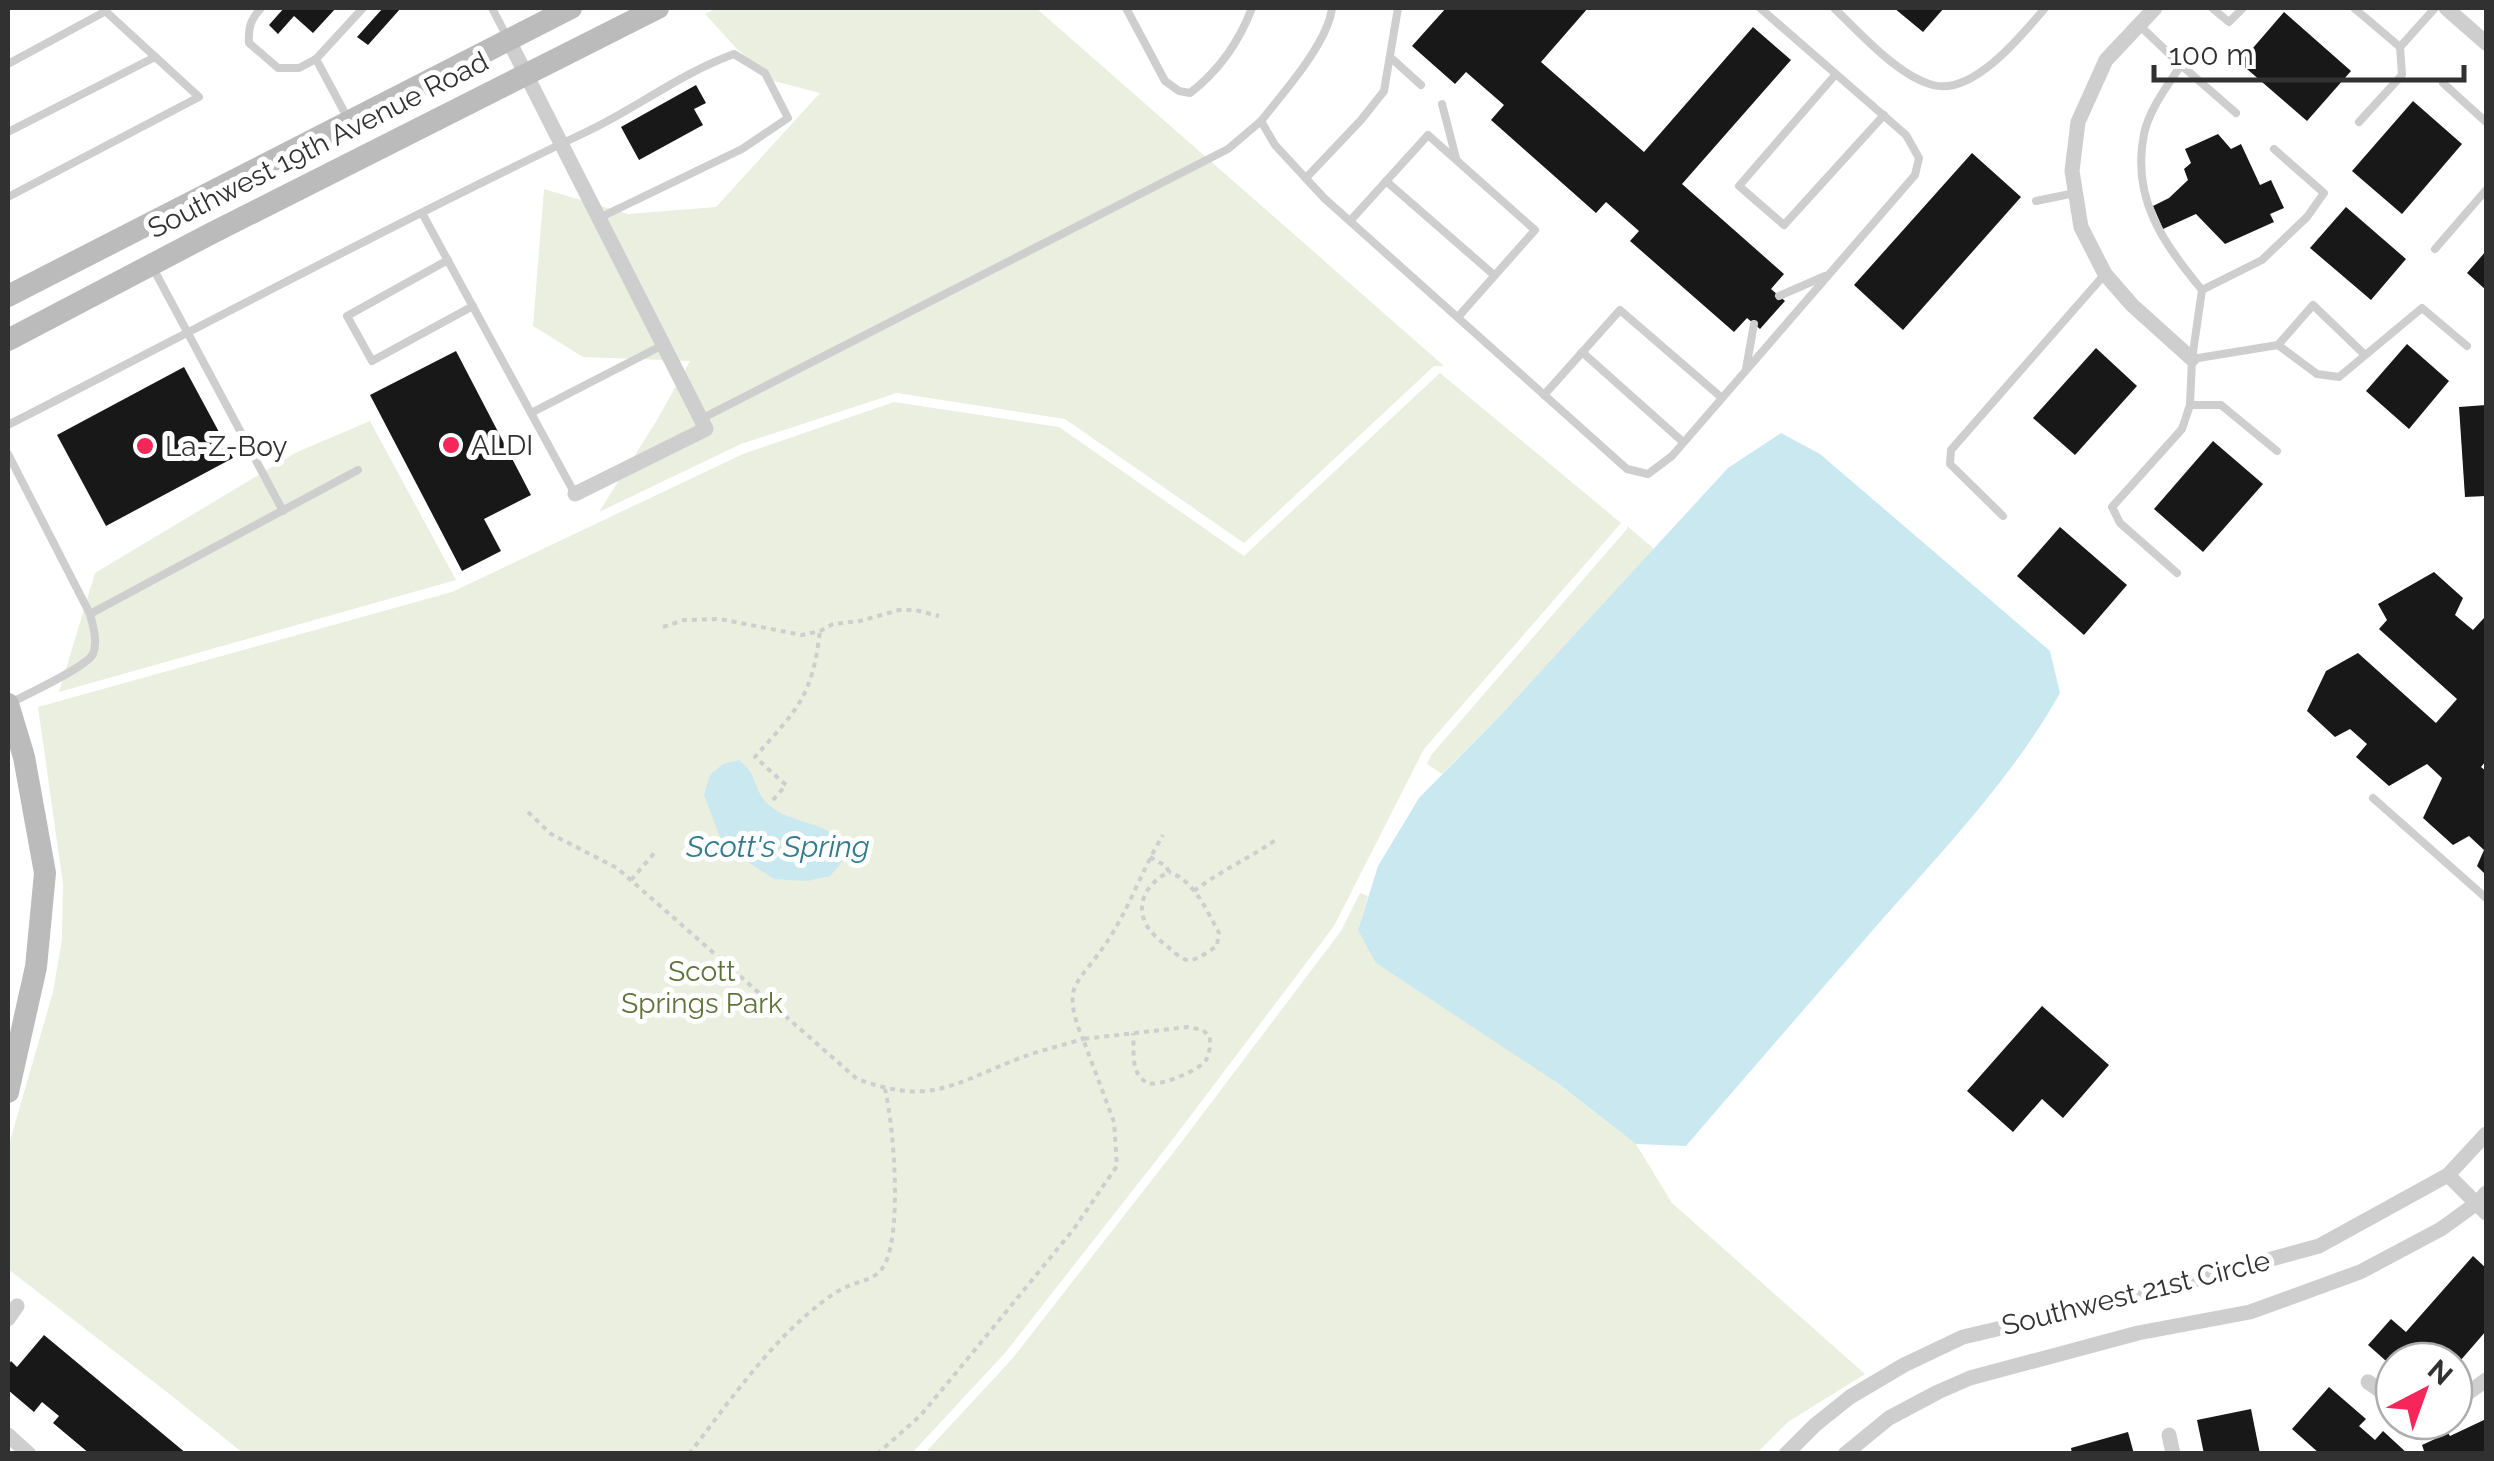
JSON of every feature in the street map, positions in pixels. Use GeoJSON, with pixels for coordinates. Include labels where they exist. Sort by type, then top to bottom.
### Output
{"type":"FeatureCollection","features":[{"type":"Feature","properties":{"kind":"main road","name":"Southwest 19th Avenue Road"},"geometry":{"type":"LineString","coordinates":[[8,296],[571,8]]}},
{"type":"Feature","properties":{"kind":"main road","name":"Southwest 19th Avenue Road"},"geometry":{"type":"LineString","coordinates":[[8,340],[658,8]]}},
{"type":"Feature","properties":{"kind":"main road"},"geometry":{"type":"LineString","coordinates":[[8,704],[24,757],[45,874],[36,967],[8,1092]]}},
{"type":"Feature","properties":{"kind":"street"},"geometry":{"type":"LineString","coordinates":[[2155,8],[2106,60],[2078,122],[2072,172],[2081,228],[2105,274],[2132,305],[2192,359]]}},
{"type":"Feature","properties":{"kind":"street"},"geometry":{"type":"LineString","coordinates":[[2446,8],[2486,43]]}},
{"type":"Feature","properties":{"kind":"street"},"geometry":{"type":"LineString","coordinates":[[508,40],[706,429],[575,494]]}},
{"type":"Feature","properties":{"kind":"street","name":"Southwest 21st Circle"},"geometry":{"type":"LineString","coordinates":[[1786,1454],[1850,1397],[1963,1337],[2125,1299],[2319,1246],[2448,1175],[2486,1134]]}},
{"type":"Feature","properties":{"kind":"street"},"geometry":{"type":"LineString","coordinates":[[2448,1175],[2483,1203]]}},
{"type":"Feature","properties":{"kind":"street","name":"Southwest 21st Circle"},"geometry":{"type":"LineString","coordinates":[[1845,1454],[1889,1418],[1970,1378],[2138,1333],[2250,1312],[2360,1272],[2483,1203]]}},
{"type":"Feature","properties":{"kind":"street"},"geometry":{"type":"LineString","coordinates":[[2368,1382],[2374,1386]]}},
{"type":"Feature","properties":{"kind":"street"},"geometry":{"type":"LineString","coordinates":[[8,1435],[29,1454]]}},
{"type":"Feature","properties":{"kind":"street"},"geometry":{"type":"LineString","coordinates":[[2169,1435],[2173,1454]]}},
{"type":"Feature","properties":{"kind":"lane"},"geometry":{"type":"LineString","coordinates":[[261,8],[252,16],[249,42],[278,68],[299,68],[316,59],[363,8]]}},
{"type":"Feature","properties":{"kind":"lane"},"geometry":{"type":"LineString","coordinates":[[492,8],[508,40]]}},
{"type":"Feature","properties":{"kind":"lane"},"geometry":{"type":"LineString","coordinates":[[1126,8],[1165,81],[1179,91],[1190,92],[1223,62],[1242,35],[1252,8]]}},
{"type":"Feature","properties":{"kind":"lane"},"geometry":{"type":"LineString","coordinates":[[701,419],[1228,150],[1261,121],[1305,67],[1332,8]]}},
{"type":"Feature","properties":{"kind":"lane"},"geometry":{"type":"LineString","coordinates":[[1306,178],[1384,91],[1398,8]]}},
{"type":"Feature","properties":{"kind":"lane"},"geometry":{"type":"LineString","coordinates":[[1261,121],[1275,145],[1350,221],[1627,469],[1648,474],[1672,456],[1915,175],[1919,158],[1906,135],[1760,8]]}},
{"type":"Feature","properties":{"kind":"lane"},"geometry":{"type":"LineString","coordinates":[[1834,8],[1908,74],[1935,86],[1958,84],[1975,76],[1998,58],[2044,8]]}},
{"type":"Feature","properties":{"kind":"lane"},"geometry":{"type":"LineString","coordinates":[[2212,8],[2230,22],[2242,8]]}},
{"type":"Feature","properties":{"kind":"lane"},"geometry":{"type":"LineString","coordinates":[[2354,8],[2400,47],[2402,74],[2359,122]]}},
{"type":"Feature","properties":{"kind":"lane"},"geometry":{"type":"LineString","coordinates":[[2400,47],[2435,8]]}},
{"type":"Feature","properties":{"kind":"lane"},"geometry":{"type":"LineString","coordinates":[[8,64],[104,9],[199,97],[8,196]]}},
{"type":"Feature","properties":{"kind":"lane"},"geometry":{"type":"LineString","coordinates":[[2138,25],[2236,113]]}},
{"type":"Feature","properties":{"kind":"lane"},"geometry":{"type":"LineString","coordinates":[[8,425],[596,128],[710,63],[734,54],[766,73],[788,118],[742,148],[599,218]]}},
{"type":"Feature","properties":{"kind":"lane"},"geometry":{"type":"LineString","coordinates":[[8,132],[155,56]]}},
{"type":"Feature","properties":{"kind":"lane"},"geometry":{"type":"LineString","coordinates":[[1390,57],[1421,84]]}},
{"type":"Feature","properties":{"kind":"lane"},"geometry":{"type":"LineString","coordinates":[[316,59],[349,121]]}},
{"type":"Feature","properties":{"kind":"lane"},"geometry":{"type":"LineString","coordinates":[[2177,573],[2120,523],[2112,508],[2182,430],[2190,405],[2202,290],[2150,216],[2140,174],[2144,132],[2181,65]]}},
{"type":"Feature","properties":{"kind":"lane"},"geometry":{"type":"LineString","coordinates":[[1836,74],[1739,186],[1784,225],[1884,115]]}},
{"type":"Feature","properties":{"kind":"lane"},"geometry":{"type":"LineString","coordinates":[[2443,83],[2486,122]]}},
{"type":"Feature","properties":{"kind":"lane"},"geometry":{"type":"LineString","coordinates":[[1442,104],[1456,161]]}},
{"type":"Feature","properties":{"kind":"lane"},"geometry":{"type":"LineString","coordinates":[[1350,221],[1428,135],[1535,230],[1458,318]]}},
{"type":"Feature","properties":{"kind":"lane"},"geometry":{"type":"LineString","coordinates":[[2202,290],[2262,260],[2307,217],[2324,193],[2274,150]]}},
{"type":"Feature","properties":{"kind":"lane"},"geometry":{"type":"LineString","coordinates":[[1386,182],[1494,276]]}},
{"type":"Feature","properties":{"kind":"lane"},"geometry":{"type":"LineString","coordinates":[[2435,249],[2486,190]]}},
{"type":"Feature","properties":{"kind":"lane"},"geometry":{"type":"LineString","coordinates":[[2036,201],[2075,193]]}},
{"type":"Feature","properties":{"kind":"lane"},"geometry":{"type":"LineString","coordinates":[[422,213],[575,494]]}},
{"type":"Feature","properties":{"kind":"lane"},"geometry":{"type":"LineString","coordinates":[[448,260],[347,316],[372,361],[472,306]]}},
{"type":"Feature","properties":{"kind":"lane"},"geometry":{"type":"LineString","coordinates":[[151,264],[283,510]]}},
{"type":"Feature","properties":{"kind":"lane"},"geometry":{"type":"LineString","coordinates":[[1779,296],[1830,274]]}},
{"type":"Feature","properties":{"kind":"lane"},"geometry":{"type":"LineString","coordinates":[[2003,516],[1950,464],[1951,450],[2105,274]]}},
{"type":"Feature","properties":{"kind":"lane"},"geometry":{"type":"LineString","coordinates":[[2192,359],[2278,345],[2313,304],[2366,354]]}},
{"type":"Feature","properties":{"kind":"lane"},"geometry":{"type":"LineString","coordinates":[[2278,345],[2316,374],[2339,377],[2422,308],[2467,346]]}},
{"type":"Feature","properties":{"kind":"lane"},"geometry":{"type":"LineString","coordinates":[[1544,395],[1620,310],[1722,398]]}},
{"type":"Feature","properties":{"kind":"lane"},"geometry":{"type":"LineString","coordinates":[[1745,371],[1754,324]]}},
{"type":"Feature","properties":{"kind":"lane"},"geometry":{"type":"LineString","coordinates":[[531,414],[664,344]]}},
{"type":"Feature","properties":{"kind":"lane"},"geometry":{"type":"LineString","coordinates":[[1582,352],[1683,442]]}},
{"type":"Feature","properties":{"kind":"lane"},"geometry":{"type":"LineString","coordinates":[[2190,405],[2222,404],[2277,451]]}},
{"type":"Feature","properties":{"kind":"lane"},"geometry":{"type":"LineString","coordinates":[[8,454],[90,614],[95,636],[93,654],[82,665],[8,704]]}},
{"type":"Feature","properties":{"kind":"lane"},"geometry":{"type":"LineString","coordinates":[[90,614],[358,470]]}},
{"type":"Feature","properties":{"kind":"lane"},"geometry":{"type":"LineString","coordinates":[[2372,798],[2486,898]]}},
{"type":"Feature","properties":{"kind":"path"},"geometry":{"type":"LineString","coordinates":[[663,627],[684,620],[709,619],[802,636],[833,624],[906,609],[939,616]]}},
{"type":"Feature","properties":{"kind":"path"},"geometry":{"type":"LineString","coordinates":[[773,800],[786,785],[755,758],[786,724],[808,690],[820,631]]}},
{"type":"Feature","properties":{"kind":"path"},"geometry":{"type":"LineString","coordinates":[[528,812],[551,834],[617,868],[857,1079],[885,1089],[925,1092],[951,1087],[1021,1057],[1083,1039],[1132,1033],[1188,1027],[1203,1030],[1210,1037],[1210,1051],[1205,1063],[1192,1072],[1148,1083],[1135,1069],[1132,1033]]}},
{"type":"Feature","properties":{"kind":"path"},"geometry":{"type":"LineString","coordinates":[[878,1454],[920,1416],[950,1380],[1073,1230],[1117,1166],[1114,1122],[1078,1028],[1073,995],[1108,942],[1163,835]]}},
{"type":"Feature","properties":{"kind":"path"},"geometry":{"type":"LineString","coordinates":[[1194,891],[1277,840]]}},
{"type":"Feature","properties":{"kind":"path"},"geometry":{"type":"LineString","coordinates":[[630,880],[657,850]]}},
{"type":"Feature","properties":{"kind":"path"},"geometry":{"type":"LineString","coordinates":[[1150,857],[1182,877],[1219,933],[1217,946],[1193,960],[1178,954],[1145,924],[1145,893],[1169,872]]}},
{"type":"Feature","properties":{"kind":"path"},"geometry":{"type":"LineString","coordinates":[[1125,909],[1142,907]]}},
{"type":"Feature","properties":{"kind":"path"},"geometry":{"type":"LineString","coordinates":[[689,1454],[777,1345],[813,1309],[843,1288],[870,1280],[884,1266],[895,1228],[891,1114],[885,1089]]}},
{"type":"Feature","properties":{"kind":"green space"},"geometry":{"type":"Polygon","coordinates":[[[717,8],[1036,8],[1444,366],[1434,366],[1244,543],[1065,419],[897,393],[741,444],[599,512],[690,361],[583,357],[533,326],[544,189],[628,214],[716,207],[820,93],[774,81],[705,14],[717,8]]]}},
{"type":"Feature","properties":{"kind":"green space","name":"Scott Springs Park"},"geometry":{"type":"Polygon","coordinates":[[[1440,373],[1621,523],[1424,749],[1334,926],[1005,1353],[912,1453],[243,1453],[8,1269],[8,1148],[53,992],[62,939],[63,884],[38,707],[452,592],[743,454],[894,402],[1059,427],[1244,556],[1440,373]]]}},
{"type":"Feature","properties":{"kind":"green space"},"geometry":{"type":"Polygon","coordinates":[[[370,421],[456,580],[59,692],[95,573],[297,452],[370,421]]]}},
{"type":"Feature","properties":{"kind":"green space"},"geometry":{"type":"Polygon","coordinates":[[[1627,526],[1654,549],[1442,774],[1427,764],[1432,754],[1627,526]]]}},
{"type":"Feature","properties":{"kind":"green space"},"geometry":{"type":"Polygon","coordinates":[[[1360,893],[1368,896],[1358,930],[1636,1144],[1672,1203],[1865,1374],[1788,1422],[1757,1453],[924,1454],[1012,1359],[1180,1144],[1341,931],[1360,893]]]}},
{"type":"Feature","properties":{"kind":"water"},"geometry":{"type":"Polygon","coordinates":[[[1781,433],[1820,454],[2050,651],[2060,693],[1979,808],[1686,1146],[1636,1144],[1556,1082],[1376,963],[1358,930],[1378,866],[1419,798],[1728,468],[1781,433]]]}},
{"type":"Feature","properties":{"kind":"water","name":"Scott's Spring"},"geometry":{"type":"Polygon","coordinates":[[[739,760],[750,771],[769,805],[828,831],[844,845],[843,861],[830,876],[807,881],[774,879],[734,853],[720,837],[704,795],[710,775],[723,764],[739,760]]]}},
{"type":"Feature","properties":{"kind":"building"},"geometry":{"type":"Polygon","coordinates":[[[284,8],[336,8],[313,33],[294,16],[278,34],[269,25],[284,8]]]}},
{"type":"Feature","properties":{"kind":"building"},"geometry":{"type":"Polygon","coordinates":[[[383,8],[401,8],[368,45],[357,37],[383,8]]]}},
{"type":"Feature","properties":{"kind":"building"},"geometry":{"type":"Polygon","coordinates":[[[1446,8],[1588,8],[1541,62],[1644,152],[1753,27],[1791,60],[1682,184],[1784,274],[1771,289],[1785,301],[1760,329],[1747,318],[1734,332],[1630,241],[1639,231],[1606,202],[1596,213],[1491,120],[1504,105],[1466,72],[1455,84],[1412,46],[1446,8]]]}},
{"type":"Feature","properties":{"kind":"building"},"geometry":{"type":"Polygon","coordinates":[[[1894,8],[1944,8],[1923,32],[1894,8]]]}},
{"type":"Feature","properties":{"kind":"building"},"geometry":{"type":"Polygon","coordinates":[[[2284,12],[2351,71],[2307,121],[2240,63],[2284,12]]]}},
{"type":"Feature","properties":{"kind":"building"},"geometry":{"type":"Polygon","coordinates":[[[696,85],[706,103],[694,109],[703,125],[639,160],[621,127],[696,85]]]}},
{"type":"Feature","properties":{"kind":"building"},"geometry":{"type":"Polygon","coordinates":[[[2413,101],[2462,144],[2402,214],[2352,171],[2413,101]]]}},
{"type":"Feature","properties":{"kind":"building"},"geometry":{"type":"Polygon","coordinates":[[[2218,134],[2231,149],[2241,144],[2260,185],[2271,180],[2284,208],[2270,214],[2274,222],[2225,244],[2196,214],[2163,229],[2153,206],[2169,198],[2188,180],[2184,169],[2191,163],[2185,149],[2218,134]]]}},
{"type":"Feature","properties":{"kind":"building"},"geometry":{"type":"Polygon","coordinates":[[[1972,153],[2021,197],[1903,330],[1854,285],[1972,153]]]}},
{"type":"Feature","properties":{"kind":"building"},"geometry":{"type":"Polygon","coordinates":[[[2346,207],[2406,259],[2371,300],[2310,248],[2346,207]]]}},
{"type":"Feature","properties":{"kind":"building"},"geometry":{"type":"Polygon","coordinates":[[[2486,251],[2486,290],[2467,273],[2486,251]]]}},
{"type":"Feature","properties":{"kind":"building"},"geometry":{"type":"Polygon","coordinates":[[[2407,344],[2449,381],[2409,429],[2366,391],[2407,344]]]}},
{"type":"Feature","properties":{"kind":"building"},"geometry":{"type":"Polygon","coordinates":[[[2096,348],[2137,386],[2075,455],[2033,418],[2096,348]]]}},
{"type":"Feature","properties":{"kind":"building","name":"ALDI"},"geometry":{"type":"Polygon","coordinates":[[[456,351],[531,495],[484,519],[501,551],[462,571],[370,395],[456,351]]]}},
{"type":"Feature","properties":{"kind":"building","name":"La-Z-Boy"},"geometry":{"type":"Polygon","coordinates":[[[184,367],[233,458],[106,526],[57,435],[184,367]]]}},
{"type":"Feature","properties":{"kind":"building"},"geometry":{"type":"Polygon","coordinates":[[[2486,405],[2486,496],[2465,497],[2459,407],[2486,405]]]}},
{"type":"Feature","properties":{"kind":"building"},"geometry":{"type":"Polygon","coordinates":[[[2213,441],[2263,484],[2203,552],[2154,509],[2213,441]]]}},
{"type":"Feature","properties":{"kind":"building"},"geometry":{"type":"Polygon","coordinates":[[[2060,527],[2127,585],[2084,635],[2017,576],[2060,527]]]}},
{"type":"Feature","properties":{"kind":"building"},"geometry":{"type":"Polygon","coordinates":[[[2434,572],[2463,598],[2455,615],[2473,630],[2484,618],[2486,621],[2486,761],[2481,767],[2486,771],[2486,875],[2477,866],[2484,850],[2469,836],[2453,845],[2423,818],[2442,778],[2427,764],[2389,786],[2356,757],[2367,744],[2350,729],[2335,737],[2307,711],[2326,671],[2358,653],[2436,723],[2457,699],[2379,629],[2387,620],[2378,604],[2434,572]]]}},
{"type":"Feature","properties":{"kind":"building"},"geometry":{"type":"Polygon","coordinates":[[[2042,1006],[2109,1065],[2063,1118],[2042,1099],[2013,1132],[1967,1091],[2042,1006]]]}},
{"type":"Feature","properties":{"kind":"building"},"geometry":{"type":"Polygon","coordinates":[[[2473,1256],[2486,1268],[2486,1331],[2474,1345],[2474,1341],[2374,1341],[2374,1350],[2368,1345],[2391,1319],[2406,1332],[2473,1256]]]}},
{"type":"Feature","properties":{"kind":"building"},"geometry":{"type":"Polygon","coordinates":[[[44,1335],[187,1454],[90,1454],[53,1423],[59,1416],[42,1402],[34,1412],[8,1390],[8,1366],[11,1361],[17,1367],[44,1335]]]}},
{"type":"Feature","properties":{"kind":"building"},"geometry":{"type":"Polygon","coordinates":[[[2329,1387],[2366,1419],[2359,1426],[2374,1441],[2394,1441],[2408,1454],[2320,1454],[2292,1429],[2329,1387]]]}},
{"type":"Feature","properties":{"kind":"building"},"geometry":{"type":"Polygon","coordinates":[[[2251,1409],[2260,1454],[2204,1454],[2197,1420],[2251,1409]]]}},
{"type":"Feature","properties":{"kind":"building"},"geometry":{"type":"Polygon","coordinates":[[[2486,1419],[2486,1454],[2425,1454],[2422,1445],[2431,1441],[2474,1441],[2474,1425],[2486,1419]]]}},
{"type":"Feature","properties":{"kind":"building"},"geometry":{"type":"Polygon","coordinates":[[[2128,1432],[2134,1454],[2072,1454],[2071,1448],[2128,1432]]]}},
{"type":"Feature","properties":{"kind":"place","name":"ALDI"},"geometry":{"type":"Point","coordinates":[451,445]}},
{"type":"Feature","properties":{"kind":"place","name":"La-Z-Boy"},"geometry":{"type":"Point","coordinates":[145,446]}}]}
